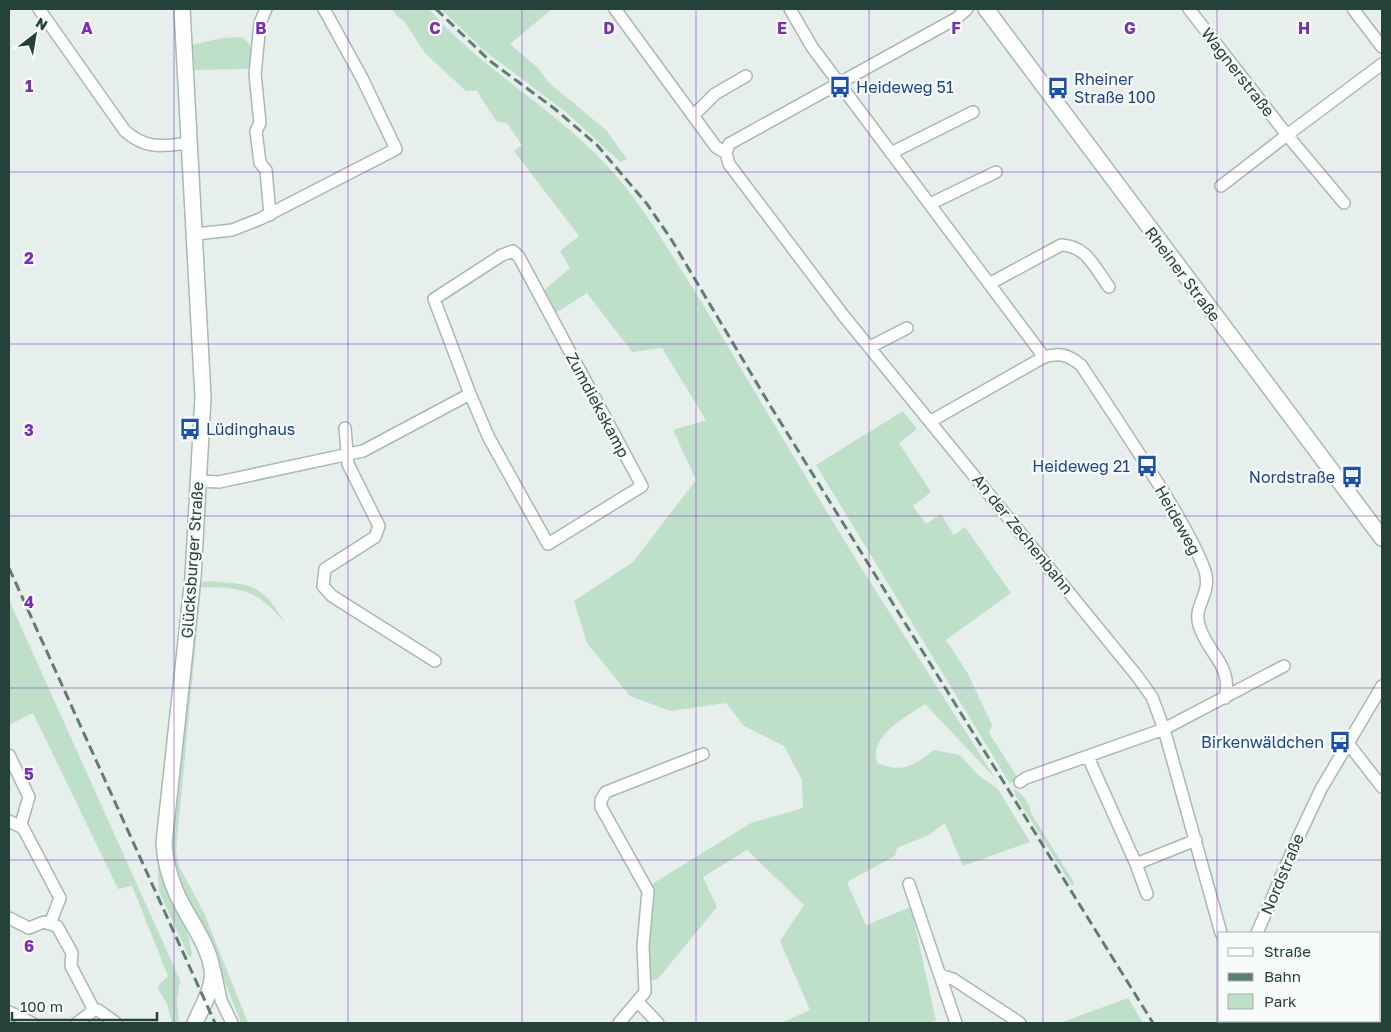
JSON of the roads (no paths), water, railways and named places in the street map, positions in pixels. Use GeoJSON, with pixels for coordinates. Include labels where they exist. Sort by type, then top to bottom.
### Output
{"type":"FeatureCollection","features":[{"type":"Feature","properties":{"kind":"main road","name":"Glücksburger Straße"},"geometry":{"type":"LineString","coordinates":[[182,9],[203,379],[193,578],[164,843],[165,859],[176,893],[207,952],[212,966]]}},
{"type":"Feature","properties":{"kind":"main road","name":"Rheiner Straße"},"geometry":{"type":"LineString","coordinates":[[986,9],[1382,538]]}},
{"type":"Feature","properties":{"kind":"main road"},"geometry":{"type":"LineString","coordinates":[[195,1023],[206,1004],[212,979],[212,966]]}},
{"type":"Feature","properties":{"kind":"street"},"geometry":{"type":"LineString","coordinates":[[39,9],[125,131],[144,144],[155,146],[189,144]]}},
{"type":"Feature","properties":{"kind":"street"},"geometry":{"type":"LineString","coordinates":[[266,9],[260,23],[255,74],[260,123],[256,132],[260,163],[266,170],[270,215]]}},
{"type":"Feature","properties":{"kind":"street"},"geometry":{"type":"LineString","coordinates":[[196,234],[232,230],[270,215],[396,149],[362,78],[324,9]]}},
{"type":"Feature","properties":{"kind":"street","name":"An der Zechenbahn"},"geometry":{"type":"LineString","coordinates":[[615,9],[716,147],[726,153],[729,164],[870,347],[1138,676],[1152,697],[1164,729],[1221,932]]}},
{"type":"Feature","properties":{"kind":"street"},"geometry":{"type":"LineString","coordinates":[[790,9],[812,46],[1044,357]]}},
{"type":"Feature","properties":{"kind":"street"},"geometry":{"type":"LineString","coordinates":[[726,153],[730,144],[750,132],[957,18],[967,9]]}},
{"type":"Feature","properties":{"kind":"street","name":"Wagnerstraße"},"geometry":{"type":"LineString","coordinates":[[1189,9],[1287,135],[1344,203]]}},
{"type":"Feature","properties":{"kind":"street"},"geometry":{"type":"LineString","coordinates":[[1353,9],[1382,47]]}},
{"type":"Feature","properties":{"kind":"street"},"geometry":{"type":"LineString","coordinates":[[1221,186],[1382,64]]}},
{"type":"Feature","properties":{"kind":"street"},"geometry":{"type":"LineString","coordinates":[[694,115],[715,94],[746,76]]}},
{"type":"Feature","properties":{"kind":"street"},"geometry":{"type":"LineString","coordinates":[[891,153],[974,112]]}},
{"type":"Feature","properties":{"kind":"street"},"geometry":{"type":"LineString","coordinates":[[930,204],[996,172]]}},
{"type":"Feature","properties":{"kind":"street"},"geometry":{"type":"LineString","coordinates":[[989,284],[1061,245],[1081,250],[1109,286]]}},
{"type":"Feature","properties":{"kind":"street","name":"Zumdiekskamp"},"geometry":{"type":"LineString","coordinates":[[513,251],[519,257],[642,486],[548,544],[488,438],[470,394],[434,299],[502,255],[513,251]]}},
{"type":"Feature","properties":{"kind":"street"},"geometry":{"type":"LineString","coordinates":[[870,347],[906,328]]}},
{"type":"Feature","properties":{"kind":"street","name":"Heideweg"},"geometry":{"type":"LineString","coordinates":[[931,421],[1044,357],[1057,353],[1069,356],[1081,365],[1160,486],[1190,537],[1205,571],[1208,586],[1198,613],[1199,626],[1228,677],[1225,698]]}},
{"type":"Feature","properties":{"kind":"street"},"geometry":{"type":"LineString","coordinates":[[198,481],[219,482],[363,451],[470,394]]}},
{"type":"Feature","properties":{"kind":"street"},"geometry":{"type":"LineString","coordinates":[[345,428],[348,464],[380,530],[376,537],[325,569],[323,586],[332,596],[435,661]]}},
{"type":"Feature","properties":{"kind":"street"},"geometry":{"type":"LineString","coordinates":[[1020,782],[1026,778],[1164,729],[1284,666]]}},
{"type":"Feature","properties":{"kind":"street","name":"Nordstraße"},"geometry":{"type":"LineString","coordinates":[[1257,932],[1296,840],[1321,789],[1382,686]]}},
{"type":"Feature","properties":{"kind":"street"},"geometry":{"type":"LineString","coordinates":[[1348,742],[1382,787]]}},
{"type":"Feature","properties":{"kind":"street"},"geometry":{"type":"LineString","coordinates":[[619,1023],[645,992],[643,946],[648,891],[601,807],[601,800],[606,792],[703,754]]}},
{"type":"Feature","properties":{"kind":"street"},"geometry":{"type":"LineString","coordinates":[[9,755],[29,797],[20,824],[60,898],[50,924]]}},
{"type":"Feature","properties":{"kind":"street"},"geometry":{"type":"LineString","coordinates":[[1088,757],[1148,894]]}},
{"type":"Feature","properties":{"kind":"street"},"geometry":{"type":"LineString","coordinates":[[9,821],[23,828]]}},
{"type":"Feature","properties":{"kind":"street"},"geometry":{"type":"LineString","coordinates":[[1136,864],[1196,840]]}},
{"type":"Feature","properties":{"kind":"street"},"geometry":{"type":"LineString","coordinates":[[909,884],[956,1023]]}},
{"type":"Feature","properties":{"kind":"street"},"geometry":{"type":"LineString","coordinates":[[9,918],[29,928],[44,922],[57,926],[72,953],[71,966],[94,1010]]}},
{"type":"Feature","properties":{"kind":"street"},"geometry":{"type":"LineString","coordinates":[[212,966],[217,975],[221,1000],[232,1023]]}},
{"type":"Feature","properties":{"kind":"street"},"geometry":{"type":"LineString","coordinates":[[940,975],[953,979],[1020,1023]]}},
{"type":"Feature","properties":{"kind":"street"},"geometry":{"type":"LineString","coordinates":[[638,1002],[658,1023]]}},
{"type":"Feature","properties":{"kind":"street"},"geometry":{"type":"LineString","coordinates":[[77,1023],[94,1010],[98,1010],[116,1023]]}},
{"type":"Feature","properties":{"kind":"street"},"geometry":{"type":"LineString","coordinates":[[9,1012],[32,1023]]}},
{"type":"Feature","properties":{"kind":"railway"},"geometry":{"type":"LineString","coordinates":[[436,9],[490,61],[555,109],[597,145],[647,204],[671,239],[771,407],[1153,1023]]}},
{"type":"Feature","properties":{"kind":"railway"},"geometry":{"type":"LineString","coordinates":[[9,568],[215,1023]]}},
{"type":"Feature","properties":{"kind":"place","name":"Heideweg 51"},"geometry":{"type":"Point","coordinates":[840,87]}},
{"type":"Feature","properties":{"kind":"place","name":"Rheiner Straße 100"},"geometry":{"type":"Point","coordinates":[1058,88]}},
{"type":"Feature","properties":{"kind":"place","name":"Lüdinghaus"},"geometry":{"type":"Point","coordinates":[190,429]}},
{"type":"Feature","properties":{"kind":"place","name":"Heideweg 21"},"geometry":{"type":"Point","coordinates":[1147,466]}},
{"type":"Feature","properties":{"kind":"place","name":"Nordstraße"},"geometry":{"type":"Point","coordinates":[1352,477]}},
{"type":"Feature","properties":{"kind":"place","name":"Birkenwäldchen"},"geometry":{"type":"Point","coordinates":[1340,742]}}]}
